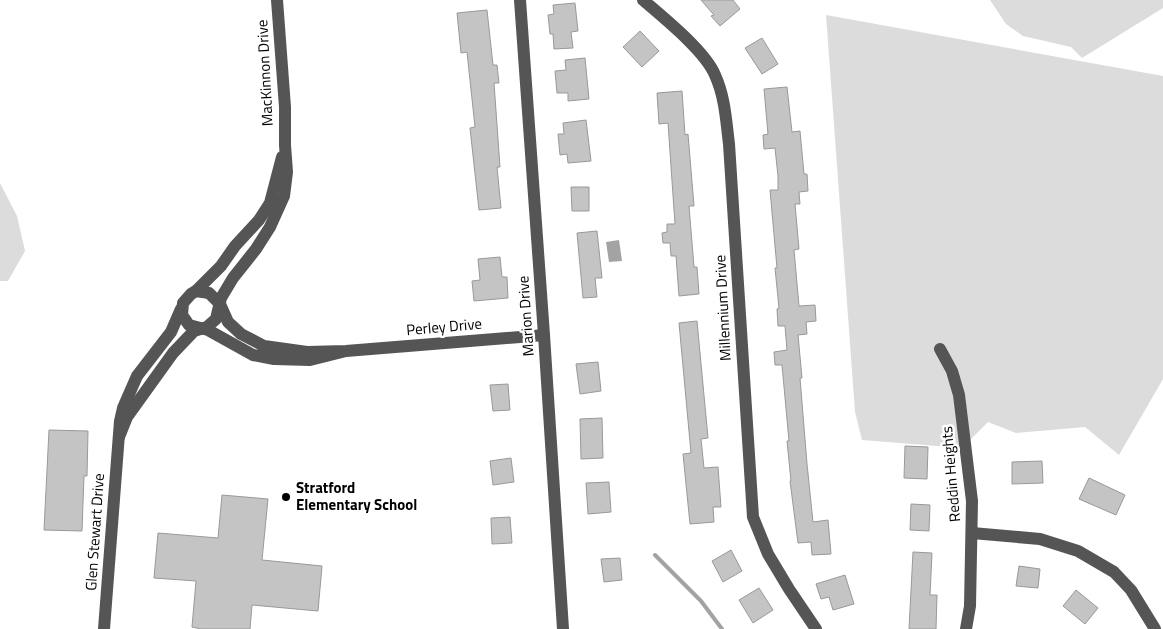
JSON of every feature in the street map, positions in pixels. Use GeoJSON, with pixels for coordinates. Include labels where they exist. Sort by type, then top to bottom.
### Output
{"type":"FeatureCollection","features":[{"type":"Feature","properties":{"kind":"street","name":"MacKinnon Drive"},"geometry":{"type":"LineString","coordinates":[[220,304],[221,298],[233,278],[256,249],[270,227],[284,196],[287,172],[285,107],[277,0]]}},
{"type":"Feature","properties":{"kind":"street","name":"Marion Drive"},"geometry":{"type":"LineString","coordinates":[[520,0],[563,629]]}},
{"type":"Feature","properties":{"kind":"street","name":"Millennium Drive"},"geometry":{"type":"LineString","coordinates":[[643,0],[708,62],[724,101],[730,144],[753,517],[768,554],[816,629]]}},
{"type":"Feature","properties":{"kind":"street","name":"MacKinnon Drive"},"geometry":{"type":"LineString","coordinates":[[196,291],[221,266],[263,214],[270,202],[285,145]]}},
{"type":"Feature","properties":{"kind":"street"},"geometry":{"type":"LineString","coordinates":[[196,291],[208,293],[220,304],[216,319],[207,327],[201,328],[195,328],[185,321],[181,309],[186,298],[196,291]]}},
{"type":"Feature","properties":{"kind":"street","name":"Perley Drive"},"geometry":{"type":"LineString","coordinates":[[220,304],[228,322],[241,334],[264,346],[307,352],[346,351],[544,335]]}},
{"type":"Feature","properties":{"kind":"street","name":"Glen Stewart Drive"},"geometry":{"type":"LineString","coordinates":[[104,629],[120,421],[123,408],[137,376],[171,332],[181,309]]}},
{"type":"Feature","properties":{"kind":"street","name":"Perley Drive"},"geometry":{"type":"LineString","coordinates":[[201,328],[253,355],[274,359],[310,360],[346,351]]}},
{"type":"Feature","properties":{"kind":"street","name":"Glen Stewart Drive"},"geometry":{"type":"LineString","coordinates":[[119,437],[127,417],[173,353],[194,331],[201,328]]}},
{"type":"Feature","properties":{"kind":"street","name":"Reddin Heights"},"geometry":{"type":"LineString","coordinates":[[940,349],[952,371],[959,395],[972,501],[970,606],[966,629]]}},
{"type":"Feature","properties":{"kind":"street"},"geometry":{"type":"LineString","coordinates":[[972,533],[1040,539],[1078,551],[1114,572],[1131,590],[1155,629]]}},
{"type":"Feature","properties":{"kind":"shaded area"},"geometry":{"type":"Polygon","coordinates":[[[990,0],[1163,0],[1163,8],[1082,58],[1071,47],[1023,36],[1006,24],[990,0]]]}},
{"type":"Feature","properties":{"kind":"shaded area"},"geometry":{"type":"Polygon","coordinates":[[[826,15],[1163,76],[1163,379],[1119,455],[1085,427],[1016,433],[988,422],[962,448],[862,440],[855,412],[826,15]]]}},
{"type":"Feature","properties":{"kind":"shaded area"},"geometry":{"type":"Polygon","coordinates":[[[0,183],[17,216],[25,251],[8,281],[0,281],[0,183]]]}},
{"type":"Feature","properties":{"kind":"shaded area"},"geometry":{"type":"Polygon","coordinates":[[[619,240],[622,261],[609,262],[606,242],[619,240]]]}},
{"type":"Feature","properties":{"kind":"building"},"geometry":{"type":"Polygon","coordinates":[[[701,0],[733,0],[740,9],[720,26],[711,16],[714,15],[701,0]]]}},
{"type":"Feature","properties":{"kind":"building"},"geometry":{"type":"Polygon","coordinates":[[[575,3],[578,31],[571,32],[573,48],[554,49],[553,34],[550,34],[548,15],[554,14],[553,5],[575,3]]]}},
{"type":"Feature","properties":{"kind":"building"},"geometry":{"type":"Polygon","coordinates":[[[487,10],[493,65],[497,65],[499,83],[494,83],[500,167],[497,167],[501,208],[479,210],[470,128],[475,127],[467,52],[461,53],[457,13],[487,10]]]}},
{"type":"Feature","properties":{"kind":"building"},"geometry":{"type":"Polygon","coordinates":[[[640,31],[659,51],[642,67],[623,47],[640,31]]]}},
{"type":"Feature","properties":{"kind":"building"},"geometry":{"type":"Polygon","coordinates":[[[762,38],[778,64],[762,74],[745,48],[762,38]]]}},
{"type":"Feature","properties":{"kind":"building"},"geometry":{"type":"Polygon","coordinates":[[[585,58],[589,99],[568,101],[568,93],[557,93],[555,71],[566,70],[565,60],[585,58]]]}},
{"type":"Feature","properties":{"kind":"building"},"geometry":{"type":"Polygon","coordinates":[[[787,87],[792,132],[800,131],[804,174],[807,174],[808,191],[799,192],[800,204],[795,204],[799,249],[794,250],[799,306],[815,305],[816,321],[806,322],[807,334],[798,335],[807,464],[813,522],[828,520],[831,554],[812,555],[811,542],[798,543],[790,481],[787,441],[789,441],[782,365],[775,365],[774,352],[787,350],[785,326],[778,326],[777,309],[779,308],[775,268],[777,268],[770,190],[778,190],[778,176],[775,148],[764,149],[763,135],[768,134],[764,89],[787,87]]]}},
{"type":"Feature","properties":{"kind":"building"},"geometry":{"type":"Polygon","coordinates":[[[682,91],[685,135],[688,134],[694,206],[689,206],[694,267],[697,267],[699,294],[679,296],[676,256],[671,256],[670,243],[663,243],[662,233],[667,232],[667,224],[675,224],[668,123],[659,124],[657,93],[682,91]]]}},
{"type":"Feature","properties":{"kind":"building"},"geometry":{"type":"Polygon","coordinates":[[[586,120],[591,161],[568,163],[567,154],[560,155],[558,134],[564,134],[563,123],[586,120]]]}},
{"type":"Feature","properties":{"kind":"building"},"geometry":{"type":"Polygon","coordinates":[[[571,187],[589,187],[589,211],[572,211],[571,187]]]}},
{"type":"Feature","properties":{"kind":"building"},"geometry":{"type":"Polygon","coordinates":[[[597,231],[602,278],[595,278],[597,297],[583,298],[577,233],[597,231]]]}},
{"type":"Feature","properties":{"kind":"building"},"geometry":{"type":"Polygon","coordinates":[[[500,257],[502,277],[507,277],[508,298],[474,301],[472,281],[480,280],[478,259],[500,257]]]}},
{"type":"Feature","properties":{"kind":"building"},"geometry":{"type":"Polygon","coordinates":[[[697,321],[708,438],[701,439],[704,468],[718,467],[721,507],[713,507],[714,522],[690,524],[683,454],[691,453],[679,323],[697,321]]]}},
{"type":"Feature","properties":{"kind":"building"},"geometry":{"type":"Polygon","coordinates":[[[598,362],[601,391],[580,394],[576,364],[598,362]]]}},
{"type":"Feature","properties":{"kind":"building"},"geometry":{"type":"Polygon","coordinates":[[[508,384],[510,410],[493,411],[490,385],[508,384]]]}},
{"type":"Feature","properties":{"kind":"building"},"geometry":{"type":"Polygon","coordinates":[[[602,418],[603,458],[581,459],[580,419],[602,418]]]}},
{"type":"Feature","properties":{"kind":"building"},"geometry":{"type":"Polygon","coordinates":[[[49,430],[88,431],[87,476],[84,476],[82,531],[44,530],[49,430]]]}},
{"type":"Feature","properties":{"kind":"building"},"geometry":{"type":"Polygon","coordinates":[[[905,446],[928,447],[927,479],[904,478],[905,446]]]}},
{"type":"Feature","properties":{"kind":"building"},"geometry":{"type":"Polygon","coordinates":[[[511,458],[514,482],[493,485],[490,461],[511,458]]]}},
{"type":"Feature","properties":{"kind":"building"},"geometry":{"type":"Polygon","coordinates":[[[1042,461],[1043,483],[1012,484],[1012,462],[1042,461]]]}},
{"type":"Feature","properties":{"kind":"building"},"geometry":{"type":"Polygon","coordinates":[[[1089,478],[1125,495],[1116,515],[1079,499],[1089,478]]]}},
{"type":"Feature","properties":{"kind":"building"},"geometry":{"type":"Polygon","coordinates":[[[609,482],[611,512],[588,514],[586,483],[609,482]]]}},
{"type":"Feature","properties":{"kind":"building"},"geometry":{"type":"Polygon","coordinates":[[[222,495],[268,499],[262,560],[322,566],[318,611],[252,605],[250,629],[201,629],[192,627],[196,581],[154,578],[158,533],[218,538],[222,495]]]}},
{"type":"Feature","properties":{"kind":"building"},"geometry":{"type":"Polygon","coordinates":[[[911,504],[930,505],[929,531],[910,530],[911,504]]]}},
{"type":"Feature","properties":{"kind":"building"},"geometry":{"type":"Polygon","coordinates":[[[510,517],[512,543],[492,544],[491,518],[510,517]]]}},
{"type":"Feature","properties":{"kind":"building"},"geometry":{"type":"Polygon","coordinates":[[[731,550],[742,571],[723,582],[712,561],[731,550]]]}},
{"type":"Feature","properties":{"kind":"building"},"geometry":{"type":"Polygon","coordinates":[[[913,552],[932,553],[930,595],[937,595],[936,629],[909,629],[913,552]]]}},
{"type":"Feature","properties":{"kind":"building"},"geometry":{"type":"Polygon","coordinates":[[[620,558],[622,580],[604,582],[601,559],[620,558]]]}},
{"type":"Feature","properties":{"kind":"building"},"geometry":{"type":"Polygon","coordinates":[[[1019,566],[1040,569],[1038,588],[1016,586],[1019,566]]]}},
{"type":"Feature","properties":{"kind":"building"},"geometry":{"type":"Polygon","coordinates":[[[845,575],[854,604],[833,610],[829,597],[821,599],[816,584],[845,575]]]}},
{"type":"Feature","properties":{"kind":"building"},"geometry":{"type":"Polygon","coordinates":[[[759,588],[773,610],[753,623],[739,600],[759,588]]]}},
{"type":"Feature","properties":{"kind":"building"},"geometry":{"type":"Polygon","coordinates":[[[1076,590],[1098,608],[1085,624],[1063,606],[1076,590]]]}},
{"type":"Feature","properties":{"kind":"waterway"},"geometry":{"type":"LineString","coordinates":[[655,555],[701,601],[722,629]]}},
{"type":"Feature","properties":{"kind":"place","name":"Stratford Elementary School"},"geometry":{"type":"Point","coordinates":[286,497]}}]}
